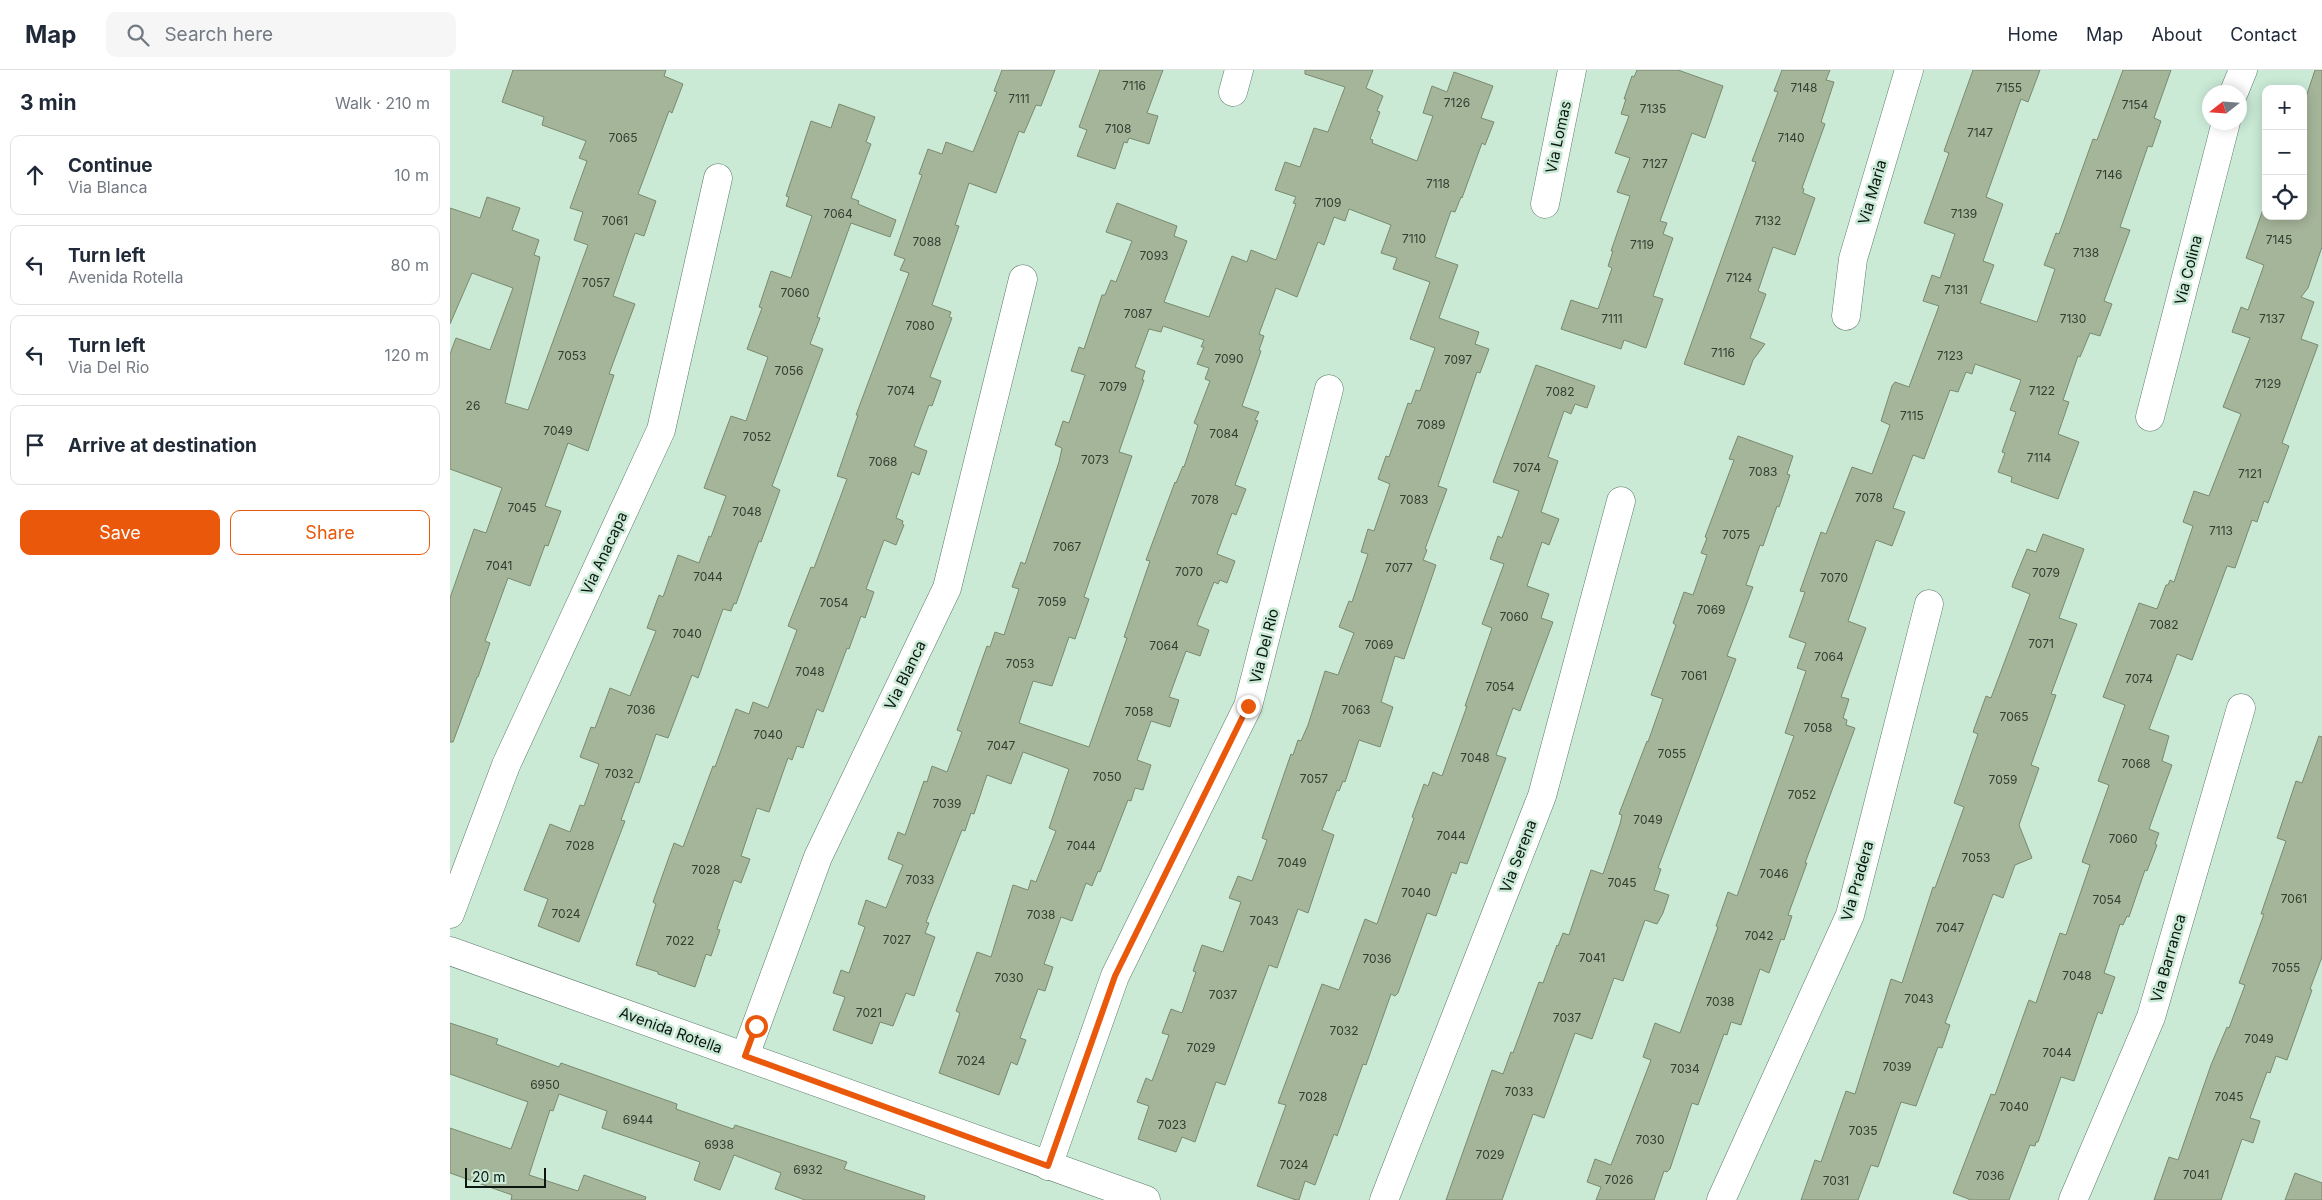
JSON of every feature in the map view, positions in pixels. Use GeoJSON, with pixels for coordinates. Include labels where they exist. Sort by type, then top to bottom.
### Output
{"type":"FeatureCollection","features":[{"type":"Feature","properties":{"kind":"street","name":"Via Lomas"},"geometry":{"type":"LineString","coordinates":[[1544,204],[1572,70]]}},
{"type":"Feature","properties":{"kind":"street","name":"Via Maria"},"geometry":{"type":"LineString","coordinates":[[1846,316],[1853,259],[1909,70]]}},
{"type":"Feature","properties":{"kind":"street"},"geometry":{"type":"LineString","coordinates":[[2237,85],[2243,70]]}},
{"type":"Feature","properties":{"kind":"street","name":"Via Colina"},"geometry":{"type":"LineString","coordinates":[[2150,417],[2224,130]]}},
{"type":"Feature","properties":{"kind":"street","name":"Via Anacapa"},"geometry":{"type":"LineString","coordinates":[[450,914],[506,765],[661,430],[718,178]]}},
{"type":"Feature","properties":{"kind":"street","name":"Via Blanca"},"geometry":{"type":"LineString","coordinates":[[745,1056],[818,857],[947,588],[1024,279]]}},
{"type":"Feature","properties":{"kind":"street","name":"Via Del Rio"},"geometry":{"type":"LineString","coordinates":[[1048,1166],[1115,976],[1248,706],[1329,389]]}},
{"type":"Feature","properties":{"kind":"street","name":"Via Serena"},"geometry":{"type":"LineString","coordinates":[[1384,1200],[1542,796],[1621,500]]}},
{"type":"Feature","properties":{"kind":"street","name":"Via Pradera"},"geometry":{"type":"LineString","coordinates":[[1721,1200],[1850,915],[1929,604]]}},
{"type":"Feature","properties":{"kind":"street","name":"Via Barranca"},"geometry":{"type":"LineString","coordinates":[[2073,1200],[2150,1017],[2241,708]]}},
{"type":"Feature","properties":{"kind":"street","name":"Avenida Rotella"},"geometry":{"type":"LineString","coordinates":[[450,951],[1146,1200]]}},
{"type":"Feature","properties":{"kind":"building"},"geometry":{"type":"Polygon","coordinates":[[[513,70],[666,70],[664,76],[683,84],[672,113],[669,111],[638,194],[656,201],[644,236],[635,233],[613,296],[635,304],[609,374],[614,375],[588,451],[568,443],[545,506],[561,511],[548,546],[545,545],[530,586],[508,578],[485,641],[490,643],[478,677],[453,742],[450,742],[450,598],[474,529],[486,533],[502,488],[450,469],[450,354],[456,338],[490,350],[513,288],[472,273],[450,324],[450,208],[480,218],[487,197],[520,208],[512,230],[539,240],[534,255],[540,257],[505,403],[528,410],[588,245],[574,240],[583,212],[570,208],[587,161],[579,158],[586,141],[542,125],[544,117],[502,102],[513,70]]]}},
{"type":"Feature","properties":{"kind":"building"},"geometry":{"type":"Polygon","coordinates":[[[1002,70],[1055,70],[1041,106],[1036,105],[1024,133],[1019,131],[996,193],[969,183],[955,225],[959,226],[932,305],[951,312],[949,317],[952,318],[930,377],[941,381],[932,406],[929,405],[914,446],[927,451],[919,475],[912,472],[896,518],[903,521],[902,524],[904,525],[896,545],[884,540],[866,589],[874,592],[865,618],[861,616],[823,712],[817,709],[803,748],[797,746],[792,760],[788,758],[769,812],[757,808],[741,856],[750,859],[741,883],[734,880],[717,929],[720,930],[711,956],[706,954],[695,987],[658,974],[658,972],[636,965],[656,904],[653,902],[674,843],[683,847],[736,709],[749,714],[753,702],[768,708],[797,630],[788,626],[811,567],[814,568],[847,479],[837,476],[858,415],[856,415],[909,273],[900,270],[905,259],[894,255],[922,175],[919,174],[928,149],[942,154],[946,142],[973,152],[997,92],[994,91],[1002,70]]]}},
{"type":"Feature","properties":{"kind":"building"},"geometry":{"type":"Polygon","coordinates":[[[1100,70],[1163,70],[1147,113],[1158,116],[1149,144],[1129,138],[1127,143],[1124,142],[1115,169],[1077,156],[1087,130],[1079,127],[1100,70]]]}},
{"type":"Feature","properties":{"kind":"building"},"geometry":{"type":"Polygon","coordinates":[[[1305,70],[1373,70],[1366,88],[1383,96],[1377,111],[1380,112],[1370,139],[1373,140],[1372,143],[1417,161],[1433,116],[1423,113],[1432,86],[1447,92],[1454,72],[1493,86],[1481,118],[1494,122],[1485,145],[1482,143],[1462,198],[1455,212],[1451,211],[1435,257],[1458,265],[1439,318],[1479,332],[1475,344],[1489,349],[1480,373],[1477,372],[1438,486],[1447,489],[1425,549],[1427,550],[1423,560],[1436,565],[1404,659],[1395,656],[1381,702],[1393,707],[1380,747],[1359,740],[1345,782],[1343,781],[1339,791],[1337,790],[1322,830],[1334,835],[1308,913],[1298,909],[1277,968],[1269,965],[1225,1085],[1216,1082],[1195,1142],[1182,1137],[1176,1152],[1138,1139],[1149,1106],[1137,1102],[1146,1078],[1152,1081],[1169,1035],[1162,1033],[1171,1009],[1182,1013],[1196,972],[1193,971],[1202,945],[1223,952],[1241,902],[1229,898],[1238,876],[1252,881],[1267,840],[1262,838],[1291,754],[1293,755],[1298,740],[1301,741],[1308,725],[1325,671],[1338,675],[1354,633],[1339,627],[1349,601],[1352,602],[1368,554],[1361,552],[1368,529],[1374,531],[1390,484],[1378,479],[1386,456],[1389,457],[1408,403],[1411,404],[1416,390],[1420,391],[1435,348],[1410,339],[1430,282],[1393,269],[1397,258],[1381,253],[1391,225],[1349,209],[1345,221],[1334,217],[1324,245],[1318,242],[1297,297],[1276,288],[1259,334],[1264,336],[1259,350],[1261,351],[1242,406],[1259,412],[1255,420],[1258,421],[1235,485],[1246,489],[1236,515],[1232,513],[1217,554],[1235,561],[1227,583],[1220,580],[1218,584],[1214,582],[1197,625],[1209,630],[1200,656],[1186,651],[1169,697],[1179,700],[1170,727],[1151,721],[1137,760],[1151,765],[1143,790],[1135,788],[1131,801],[1128,800],[1100,872],[1098,871],[1092,886],[1086,883],[1072,921],[1061,917],[1044,964],[1053,967],[1045,991],[1038,989],[1020,1038],[1026,1040],[1017,1065],[1011,1062],[999,1095],[939,1073],[960,1013],[956,1011],[977,952],[991,957],[1013,885],[1028,890],[1031,880],[1036,882],[1056,831],[1049,828],[1069,769],[1023,752],[1011,784],[987,775],[974,814],[971,813],[965,831],[962,830],[926,922],[929,923],[925,933],[935,937],[914,996],[906,993],[893,1026],[880,1022],[872,1044],[833,1030],[845,997],[833,993],[841,970],[849,973],[865,927],[858,924],[866,900],[886,908],[903,865],[888,859],[898,832],[905,835],[924,781],[927,782],[932,766],[947,772],[962,732],[957,730],[987,646],[990,647],[995,632],[1004,635],[1019,589],[1012,587],[1021,562],[1025,564],[1059,462],[1062,448],[1055,445],[1063,421],[1069,423],[1085,375],[1071,371],[1079,347],[1084,349],[1102,295],[1105,295],[1111,280],[1116,282],[1132,241],[1106,232],[1117,203],[1177,226],[1174,236],[1187,241],[1164,302],[1209,317],[1232,256],[1247,262],[1251,250],[1276,260],[1296,204],[1293,203],[1296,197],[1275,190],[1285,162],[1300,167],[1314,128],[1328,132],[1345,87],[1305,74],[1305,70]],[[1163,326],[1161,332],[1149,329],[1135,367],[1145,371],[1142,380],[1144,380],[1119,452],[1132,456],[1084,597],[1089,599],[1075,639],[1069,637],[1052,686],[1033,681],[1019,723],[1089,747],[1127,638],[1124,637],[1150,561],[1146,560],[1175,482],[1184,467],[1198,425],[1194,423],[1210,381],[1205,379],[1209,368],[1197,364],[1204,347],[1201,347],[1204,340],[1163,326]]]}},
{"type":"Feature","properties":{"kind":"building"},"geometry":{"type":"Polygon","coordinates":[[[1637,70],[1678,70],[1723,86],[1705,138],[1692,133],[1660,221],[1667,223],[1663,234],[1673,238],[1653,296],[1663,299],[1646,348],[1624,340],[1621,349],[1561,329],[1571,300],[1598,309],[1612,268],[1608,266],[1613,251],[1611,251],[1630,196],[1617,192],[1630,158],[1615,153],[1629,116],[1621,114],[1626,99],[1624,99],[1632,76],[1634,77],[1637,70]]]}},
{"type":"Feature","properties":{"kind":"building"},"geometry":{"type":"Polygon","coordinates":[[[1782,70],[1830,70],[1826,80],[1834,82],[1821,122],[1825,124],[1802,188],[1804,189],[1803,193],[1815,198],[1795,255],[1773,247],[1758,291],[1766,294],[1750,338],[1765,344],[1753,360],[1744,385],[1684,364],[1756,162],[1752,161],[1778,92],[1774,91],[1782,70]]]}},
{"type":"Feature","properties":{"kind":"building"},"geometry":{"type":"Polygon","coordinates":[[[1973,70],[2040,70],[2028,102],[2021,99],[1986,197],[2003,204],[1983,261],[1994,265],[1980,303],[2037,322],[2055,269],[2044,265],[2056,233],[2059,234],[2093,139],[2097,140],[2123,70],[2171,70],[2154,118],[2161,121],[2152,147],[2148,146],[2120,227],[2130,230],[2104,301],[2112,304],[2100,336],[2090,333],[2080,357],[2078,356],[2063,400],[2069,402],[2058,434],[2079,442],[2058,499],[2011,482],[2012,477],[1998,472],[2005,453],[2002,452],[2016,412],[2010,410],[2021,380],[1975,364],[1972,374],[1966,372],[1958,392],[1950,390],[1924,459],[1913,455],[1893,508],[1905,512],[1892,546],[1876,540],[1848,621],[1866,628],[1841,697],[1849,699],[1843,718],[1847,720],[1846,725],[1855,728],[1805,863],[1807,863],[1788,915],[1792,916],[1784,940],[1781,939],[1769,973],[1760,969],[1741,1025],[1731,1022],[1727,1035],[1724,1034],[1698,1105],[1692,1103],[1670,1169],[1667,1172],[1664,1171],[1654,1200],[1596,1200],[1601,1187],[1587,1182],[1595,1159],[1611,1165],[1651,1060],[1643,1057],[1655,1023],[1680,1033],[1718,927],[1716,926],[1728,892],[1737,896],[1794,736],[1785,733],[1806,671],[1797,668],[1806,643],[1789,637],[1805,592],[1800,591],[1821,532],[1826,534],[1852,467],[1872,474],[1890,425],[1881,421],[1892,386],[1895,382],[1909,387],[1939,306],[1923,301],[1932,275],[1940,278],[1955,234],[1924,223],[1949,153],[1944,151],[1973,70]]]}},
{"type":"Feature","properties":{"kind":"building"},"geometry":{"type":"Polygon","coordinates":[[[2315,70],[2322,70],[2322,247],[2308,288],[2301,297],[2314,302],[2301,339],[2318,345],[2282,443],[2289,446],[2268,503],[2264,501],[2257,522],[2252,520],[2235,568],[2227,566],[2192,660],[2177,654],[2149,729],[2169,736],[2162,761],[2172,765],[2149,829],[2159,833],[2155,844],[2157,845],[2147,871],[2145,870],[2129,917],[2127,916],[2123,925],[2120,924],[2104,973],[2115,977],[2102,1014],[2098,1012],[2074,1081],[2061,1077],[2038,1142],[2036,1142],[2035,1146],[2030,1145],[2009,1200],[1971,1200],[1953,1193],[1991,1094],[1995,1095],[2029,1000],[2036,1003],[2060,933],[2066,935],[2090,865],[2082,862],[2109,785],[2098,781],[2125,705],[2103,697],[2139,603],[2157,609],[2166,585],[2168,585],[2170,580],[2174,582],[2193,526],[2183,522],[2194,491],[2209,496],[2241,414],[2223,407],[2250,338],[2232,332],[2241,307],[2248,310],[2264,265],[2246,258],[2262,212],[2262,220],[2307,220],[2307,94],[2315,70]]]}},
{"type":"Feature","properties":{"kind":"building"},"geometry":{"type":"Polygon","coordinates":[[[839,104],[875,117],[866,142],[871,144],[851,198],[859,201],[858,204],[896,220],[890,237],[851,223],[817,317],[820,318],[810,344],[823,349],[772,486],[780,490],[761,542],[759,541],[736,604],[734,603],[731,611],[723,609],[698,678],[692,675],[668,738],[656,734],[639,783],[635,782],[621,820],[625,821],[579,942],[538,926],[548,899],[524,890],[550,824],[570,832],[580,805],[584,806],[599,764],[580,757],[591,727],[595,728],[610,688],[630,696],[656,631],[647,628],[659,595],[663,597],[678,555],[699,563],[709,536],[711,537],[726,496],[704,488],[731,416],[746,421],[768,357],[747,349],[762,308],[759,307],[771,271],[791,278],[812,216],[786,206],[789,197],[786,196],[811,121],[831,128],[839,104]]]}},
{"type":"Feature","properties":{"kind":"building"},"geometry":{"type":"Polygon","coordinates":[[[1536,365],[1595,386],[1587,408],[1575,404],[1571,414],[1564,411],[1548,457],[1558,461],[1541,512],[1559,519],[1549,545],[1542,542],[1527,586],[1549,594],[1541,618],[1553,622],[1520,711],[1513,708],[1496,755],[1506,758],[1467,864],[1460,862],[1456,874],[1452,872],[1436,916],[1427,913],[1398,993],[1395,996],[1391,994],[1366,1065],[1363,1064],[1337,1136],[1334,1134],[1315,1185],[1305,1181],[1299,1200],[1296,1200],[1257,1186],[1286,1105],[1278,1103],[1322,984],[1339,990],[1365,919],[1377,924],[1424,784],[1428,786],[1433,772],[1442,776],[1467,706],[1465,706],[1492,628],[1482,624],[1504,564],[1490,559],[1498,536],[1502,538],[1519,491],[1493,482],[1536,365]]]}},
{"type":"Feature","properties":{"kind":"building"},"geometry":{"type":"Polygon","coordinates":[[[1738,436],[1793,456],[1787,474],[1790,475],[1779,507],[1777,506],[1763,546],[1760,545],[1746,585],[1753,587],[1727,656],[1736,659],[1658,868],[1661,869],[1654,890],[1669,895],[1663,913],[1657,924],[1645,920],[1623,981],[1614,978],[1592,1039],[1575,1033],[1544,1118],[1533,1114],[1502,1200],[1446,1200],[1492,1070],[1503,1074],[1511,1052],[1513,1053],[1539,982],[1543,983],[1563,933],[1569,935],[1591,870],[1603,874],[1620,824],[1622,815],[1619,814],[1663,699],[1651,695],[1676,625],[1673,623],[1684,592],[1693,595],[1707,555],[1701,553],[1707,538],[1705,537],[1734,460],[1729,459],[1738,436]]]}},
{"type":"Feature","properties":{"kind":"building"},"geometry":{"type":"Polygon","coordinates":[[[2043,534],[2084,549],[2059,618],[2077,624],[2051,694],[2056,695],[2031,765],[2039,768],[2019,825],[2032,858],[2015,865],[2003,898],[1993,894],[1945,1023],[1950,1025],[1942,1048],[1938,1047],[1916,1106],[1901,1102],[1878,1167],[1871,1165],[1858,1200],[1801,1200],[1815,1160],[1821,1162],[1846,1091],[1855,1094],[1891,979],[1902,983],[1933,887],[1935,888],[1964,807],[1954,803],[1978,734],[1973,732],[1986,696],[1991,698],[2030,594],[2012,587],[2013,583],[2027,549],[2036,552],[2043,534]]]}},
{"type":"Feature","properties":{"kind":"building"},"geometry":{"type":"Polygon","coordinates":[[[2319,736],[2322,737],[2322,957],[2310,989],[2312,990],[2287,1060],[2276,1056],[2270,1073],[2267,1072],[2250,1118],[2260,1121],[2253,1143],[2242,1139],[2221,1200],[2154,1200],[2169,1157],[2178,1160],[2211,1065],[2227,1027],[2229,1028],[2245,985],[2239,983],[2264,914],[2261,914],[2286,841],[2277,838],[2296,781],[2302,783],[2319,736]]]}},
{"type":"Feature","properties":{"kind":"building"},"geometry":{"type":"Polygon","coordinates":[[[450,1023],[498,1039],[496,1044],[559,1067],[561,1063],[677,1104],[676,1109],[733,1129],[735,1125],[847,1162],[844,1169],[925,1196],[924,1200],[805,1200],[775,1189],[781,1173],[734,1155],[720,1190],[694,1180],[700,1162],[602,1128],[607,1111],[559,1094],[553,1111],[550,1110],[529,1175],[578,1191],[584,1175],[646,1197],[645,1200],[511,1200],[512,1195],[450,1173],[450,1128],[511,1149],[528,1102],[450,1074],[450,1023]]]}},
{"type":"Feature","properties":{"kind":"building"},"geometry":{"type":"Polygon","coordinates":[[[2295,1173],[2322,1183],[2322,1200],[2285,1200],[2295,1173]]]}},
{"type":"Feature","properties":{"kind":"route"},"geometry":{"type":"LineString","coordinates":[[756,1026],[745,1056],[1048,1166],[1115,976],[1248,706]]}}]}
